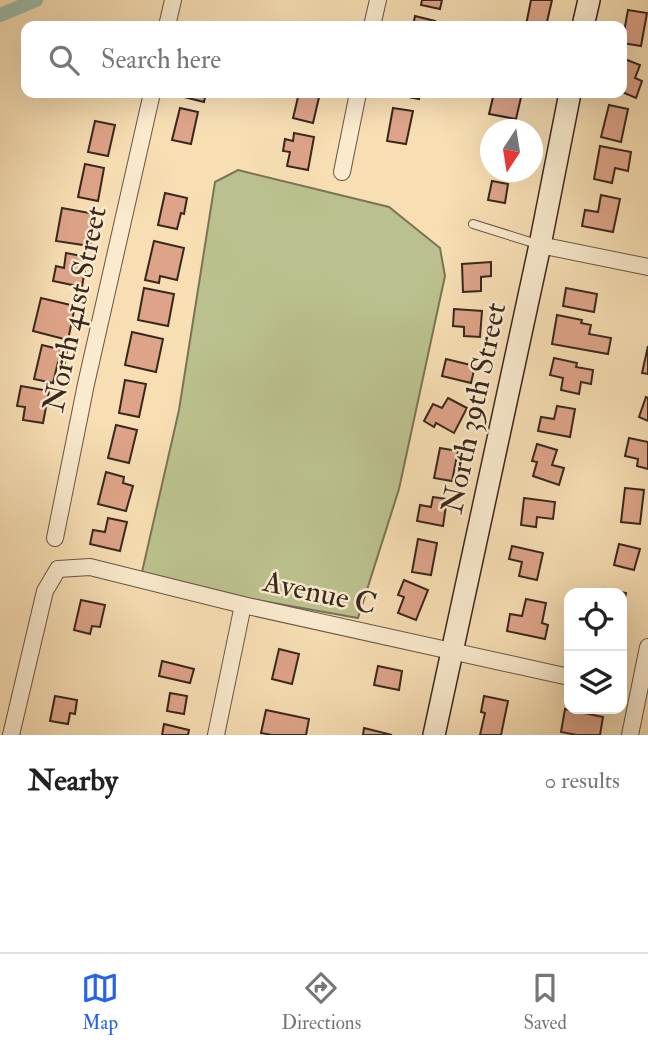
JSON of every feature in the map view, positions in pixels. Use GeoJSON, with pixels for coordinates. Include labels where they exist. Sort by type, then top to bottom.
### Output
{"type":"FeatureCollection","features":[{"type":"Feature","properties":{"kind":"street"},"geometry":{"type":"LineString","coordinates":[[168,21],[173,0]]}},
{"type":"Feature","properties":{"kind":"street"},"geometry":{"type":"LineString","coordinates":[[373,21],[377,0]]}},
{"type":"Feature","properties":{"kind":"street"},"geometry":{"type":"LineString","coordinates":[[584,21],[589,0]]}},
{"type":"Feature","properties":{"kind":"street","name":"North 41st Street"},"geometry":{"type":"LineString","coordinates":[[55,538],[86,384],[151,98]]}},
{"type":"Feature","properties":{"kind":"street"},"geometry":{"type":"LineString","coordinates":[[342,172],[357,98]]}},
{"type":"Feature","properties":{"kind":"street","name":"North 39th Street"},"geometry":{"type":"LineString","coordinates":[[434,735],[569,98]]}},
{"type":"Feature","properties":{"kind":"street"},"geometry":{"type":"LineString","coordinates":[[540,245],[648,267]]}},
{"type":"Feature","properties":{"kind":"street","name":"Avenue C"},"geometry":{"type":"LineString","coordinates":[[11,735],[45,591],[58,569],[90,567],[243,605],[564,676]]}},
{"type":"Feature","properties":{"kind":"street"},"geometry":{"type":"LineString","coordinates":[[216,735],[243,605]]}},
{"type":"Feature","properties":{"kind":"street"},"geometry":{"type":"LineString","coordinates":[[630,735],[636,692],[648,647]]}},
{"type":"Feature","properties":{"kind":"lane"},"geometry":{"type":"LineString","coordinates":[[473,224],[540,245]]}},
{"type":"Feature","properties":{"kind":"green space"},"geometry":{"type":"Polygon","coordinates":[[[238,170],[389,207],[440,248],[445,276],[399,489],[358,618],[251,599],[142,572],[179,410],[215,182],[238,170]]]}},
{"type":"Feature","properties":{"kind":"building"},"geometry":{"type":"Polygon","coordinates":[[[422,0],[442,0],[440,9],[421,5],[422,0]]]}},
{"type":"Feature","properties":{"kind":"building"},"geometry":{"type":"Polygon","coordinates":[[[531,0],[552,0],[547,21],[527,21],[531,0]]]}},
{"type":"Feature","properties":{"kind":"building"},"geometry":{"type":"Polygon","coordinates":[[[628,10],[647,13],[641,46],[627,44],[628,10]]]}},
{"type":"Feature","properties":{"kind":"building"},"geometry":{"type":"Polygon","coordinates":[[[415,16],[435,21],[414,21],[415,16]]]}},
{"type":"Feature","properties":{"kind":"building"},"geometry":{"type":"Polygon","coordinates":[[[627,60],[640,65],[635,78],[642,81],[636,98],[627,94],[627,60]]]}},
{"type":"Feature","properties":{"kind":"building"},"geometry":{"type":"Polygon","coordinates":[[[188,98],[205,98],[204,102],[188,98]]]}},
{"type":"Feature","properties":{"kind":"building"},"geometry":{"type":"Polygon","coordinates":[[[298,98],[319,98],[313,123],[293,118],[298,98]]]}},
{"type":"Feature","properties":{"kind":"building"},"geometry":{"type":"Polygon","coordinates":[[[493,98],[521,98],[516,119],[489,114],[493,98]]]}},
{"type":"Feature","properties":{"kind":"building"},"geometry":{"type":"Polygon","coordinates":[[[609,105],[628,109],[621,142],[601,137],[609,105]]]}},
{"type":"Feature","properties":{"kind":"building"},"geometry":{"type":"Polygon","coordinates":[[[180,108],[198,112],[191,144],[172,140],[180,108]]]}},
{"type":"Feature","properties":{"kind":"building"},"geometry":{"type":"Polygon","coordinates":[[[393,108],[413,111],[406,144],[387,141],[393,108]]]}},
{"type":"Feature","properties":{"kind":"building"},"geometry":{"type":"Polygon","coordinates":[[[95,121],[115,125],[108,156],[88,152],[95,121]]]}},
{"type":"Feature","properties":{"kind":"building"},"geometry":{"type":"Polygon","coordinates":[[[294,133],[314,137],[308,170],[287,166],[290,152],[283,151],[285,139],[293,141],[294,133]]]}},
{"type":"Feature","properties":{"kind":"building"},"geometry":{"type":"Polygon","coordinates":[[[600,146],[631,152],[628,171],[615,168],[612,183],[594,179],[600,146]]]}},
{"type":"Feature","properties":{"kind":"building"},"geometry":{"type":"Polygon","coordinates":[[[85,164],[104,168],[98,201],[78,197],[85,164]]]}},
{"type":"Feature","properties":{"kind":"building"},"geometry":{"type":"Polygon","coordinates":[[[492,182],[508,184],[505,203],[488,200],[492,182]]]}},
{"type":"Feature","properties":{"kind":"building"},"geometry":{"type":"Polygon","coordinates":[[[165,193],[187,198],[177,229],[158,225],[165,193]]]}},
{"type":"Feature","properties":{"kind":"building"},"geometry":{"type":"Polygon","coordinates":[[[601,195],[620,199],[613,232],[582,226],[585,210],[598,212],[601,195]]]}},
{"type":"Feature","properties":{"kind":"building"},"geometry":{"type":"Polygon","coordinates":[[[62,208],[95,214],[90,246],[56,241],[62,208]]]}},
{"type":"Feature","properties":{"kind":"building"},"geometry":{"type":"Polygon","coordinates":[[[154,241],[184,248],[177,280],[160,276],[159,283],[145,280],[154,241]]]}},
{"type":"Feature","properties":{"kind":"building"},"geometry":{"type":"Polygon","coordinates":[[[66,253],[87,257],[82,287],[53,281],[56,266],[64,268],[66,253]]]}},
{"type":"Feature","properties":{"kind":"building"},"geometry":{"type":"Polygon","coordinates":[[[491,262],[491,276],[481,277],[481,291],[463,292],[462,264],[491,262]]]}},
{"type":"Feature","properties":{"kind":"building"},"geometry":{"type":"Polygon","coordinates":[[[144,288],[174,294],[168,326],[138,320],[144,288]]]}},
{"type":"Feature","properties":{"kind":"building"},"geometry":{"type":"Polygon","coordinates":[[[566,288],[597,294],[594,312],[563,306],[566,288]]]}},
{"type":"Feature","properties":{"kind":"building"},"geometry":{"type":"Polygon","coordinates":[[[41,298],[75,306],[68,340],[33,331],[41,298]]]}},
{"type":"Feature","properties":{"kind":"building"},"geometry":{"type":"Polygon","coordinates":[[[454,309],[482,311],[480,337],[464,336],[464,327],[453,326],[454,309]]]}},
{"type":"Feature","properties":{"kind":"building"},"geometry":{"type":"Polygon","coordinates":[[[557,315],[582,320],[581,323],[591,325],[589,334],[611,338],[608,354],[552,344],[557,315]]]}},
{"type":"Feature","properties":{"kind":"building"},"geometry":{"type":"Polygon","coordinates":[[[132,332],[163,339],[156,372],[125,365],[132,332]]]}},
{"type":"Feature","properties":{"kind":"building"},"geometry":{"type":"Polygon","coordinates":[[[42,345],[67,351],[65,363],[58,362],[53,383],[34,379],[42,345]]]}},
{"type":"Feature","properties":{"kind":"building"},"geometry":{"type":"Polygon","coordinates":[[[648,346],[648,374],[642,373],[648,346]]]}},
{"type":"Feature","properties":{"kind":"building"},"geometry":{"type":"Polygon","coordinates":[[[554,358],[577,363],[576,367],[593,370],[591,384],[581,382],[579,394],[561,390],[563,378],[550,375],[554,358]]]}},
{"type":"Feature","properties":{"kind":"building"},"geometry":{"type":"Polygon","coordinates":[[[446,359],[475,366],[471,383],[442,376],[446,359]]]}},
{"type":"Feature","properties":{"kind":"building"},"geometry":{"type":"Polygon","coordinates":[[[125,380],[146,384],[139,417],[119,413],[125,380]]]}},
{"type":"Feature","properties":{"kind":"building"},"geometry":{"type":"Polygon","coordinates":[[[21,386],[49,391],[43,423],[23,420],[25,407],[17,406],[21,386]]]}},
{"type":"Feature","properties":{"kind":"building"},"geometry":{"type":"Polygon","coordinates":[[[646,397],[648,398],[648,421],[639,417],[646,397]]]}},
{"type":"Feature","properties":{"kind":"building"},"geometry":{"type":"Polygon","coordinates":[[[448,398],[467,408],[454,433],[436,423],[434,427],[424,421],[433,404],[442,408],[448,398]]]}},
{"type":"Feature","properties":{"kind":"building"},"geometry":{"type":"Polygon","coordinates":[[[557,406],[575,409],[570,437],[538,431],[541,417],[554,419],[557,406]]]}},
{"type":"Feature","properties":{"kind":"building"},"geometry":{"type":"Polygon","coordinates":[[[116,425],[137,430],[129,463],[108,458],[116,425]]]}},
{"type":"Feature","properties":{"kind":"building"},"geometry":{"type":"Polygon","coordinates":[[[629,438],[648,442],[648,469],[637,466],[638,459],[625,456],[629,438]]]}},
{"type":"Feature","properties":{"kind":"building"},"geometry":{"type":"Polygon","coordinates":[[[537,444],[557,450],[552,465],[564,468],[559,485],[533,476],[537,462],[532,461],[537,444]]]}},
{"type":"Feature","properties":{"kind":"building"},"geometry":{"type":"Polygon","coordinates":[[[440,448],[458,451],[452,481],[434,478],[440,448]]]}},
{"type":"Feature","properties":{"kind":"building"},"geometry":{"type":"Polygon","coordinates":[[[106,472],[124,477],[123,483],[133,486],[126,511],[98,504],[106,472]]]}},
{"type":"Feature","properties":{"kind":"building"},"geometry":{"type":"Polygon","coordinates":[[[625,488],[644,490],[640,524],[621,522],[625,488]]]}},
{"type":"Feature","properties":{"kind":"building"},"geometry":{"type":"Polygon","coordinates":[[[433,497],[447,499],[443,526],[417,521],[420,505],[431,507],[433,497]]]}},
{"type":"Feature","properties":{"kind":"building"},"geometry":{"type":"Polygon","coordinates":[[[524,498],[555,502],[553,519],[537,517],[536,527],[521,525],[524,498]]]}},
{"type":"Feature","properties":{"kind":"building"},"geometry":{"type":"Polygon","coordinates":[[[108,518],[127,522],[120,551],[90,544],[93,530],[105,532],[108,518]]]}},
{"type":"Feature","properties":{"kind":"building"},"geometry":{"type":"Polygon","coordinates":[[[418,539],[437,543],[431,575],[412,572],[418,539]]]}},
{"type":"Feature","properties":{"kind":"building"},"geometry":{"type":"Polygon","coordinates":[[[619,544],[640,549],[634,570],[614,565],[619,544]]]}},
{"type":"Feature","properties":{"kind":"building"},"geometry":{"type":"Polygon","coordinates":[[[512,546],[543,553],[537,580],[519,576],[522,562],[509,559],[512,546]]]}},
{"type":"Feature","properties":{"kind":"building"},"geometry":{"type":"Polygon","coordinates":[[[404,580],[428,590],[416,620],[398,613],[404,597],[398,595],[404,580]]]}},
{"type":"Feature","properties":{"kind":"building"},"geometry":{"type":"Polygon","coordinates":[[[526,599],[546,603],[542,623],[548,625],[545,639],[507,631],[510,614],[522,616],[526,599]]]}},
{"type":"Feature","properties":{"kind":"building"},"geometry":{"type":"Polygon","coordinates":[[[81,600],[105,605],[100,627],[92,626],[90,634],[74,630],[81,600]]]}},
{"type":"Feature","properties":{"kind":"building"},"geometry":{"type":"Polygon","coordinates":[[[279,649],[299,654],[292,684],[272,679],[279,649]]]}},
{"type":"Feature","properties":{"kind":"building"},"geometry":{"type":"Polygon","coordinates":[[[162,661],[194,669],[190,683],[159,676],[162,661]]]}},
{"type":"Feature","properties":{"kind":"building"},"geometry":{"type":"Polygon","coordinates":[[[378,666],[402,671],[399,690],[374,685],[378,666]]]}},
{"type":"Feature","properties":{"kind":"building"},"geometry":{"type":"Polygon","coordinates":[[[170,693],[187,696],[184,714],[167,711],[170,693]]]}},
{"type":"Feature","properties":{"kind":"building"},"geometry":{"type":"Polygon","coordinates":[[[55,696],[77,700],[75,714],[70,713],[68,724],[50,721],[55,696]]]}},
{"type":"Feature","properties":{"kind":"building"},"geometry":{"type":"Polygon","coordinates":[[[484,696],[508,701],[501,735],[480,735],[485,713],[481,712],[484,696]]]}},
{"type":"Feature","properties":{"kind":"building"},"geometry":{"type":"Polygon","coordinates":[[[266,710],[309,719],[306,735],[261,733],[266,710]]]}},
{"type":"Feature","properties":{"kind":"building"},"geometry":{"type":"Polygon","coordinates":[[[564,714],[603,717],[600,735],[561,732],[564,714]]]}},
{"type":"Feature","properties":{"kind":"building"},"geometry":{"type":"Polygon","coordinates":[[[164,724],[189,730],[188,735],[162,735],[164,724]]]}},
{"type":"Feature","properties":{"kind":"building"},"geometry":{"type":"Polygon","coordinates":[[[364,728],[392,735],[363,735],[364,728]]]}},
{"type":"Feature","properties":{"kind":"waterway"},"geometry":{"type":"LineString","coordinates":[[0,15],[36,0]]}}]}
